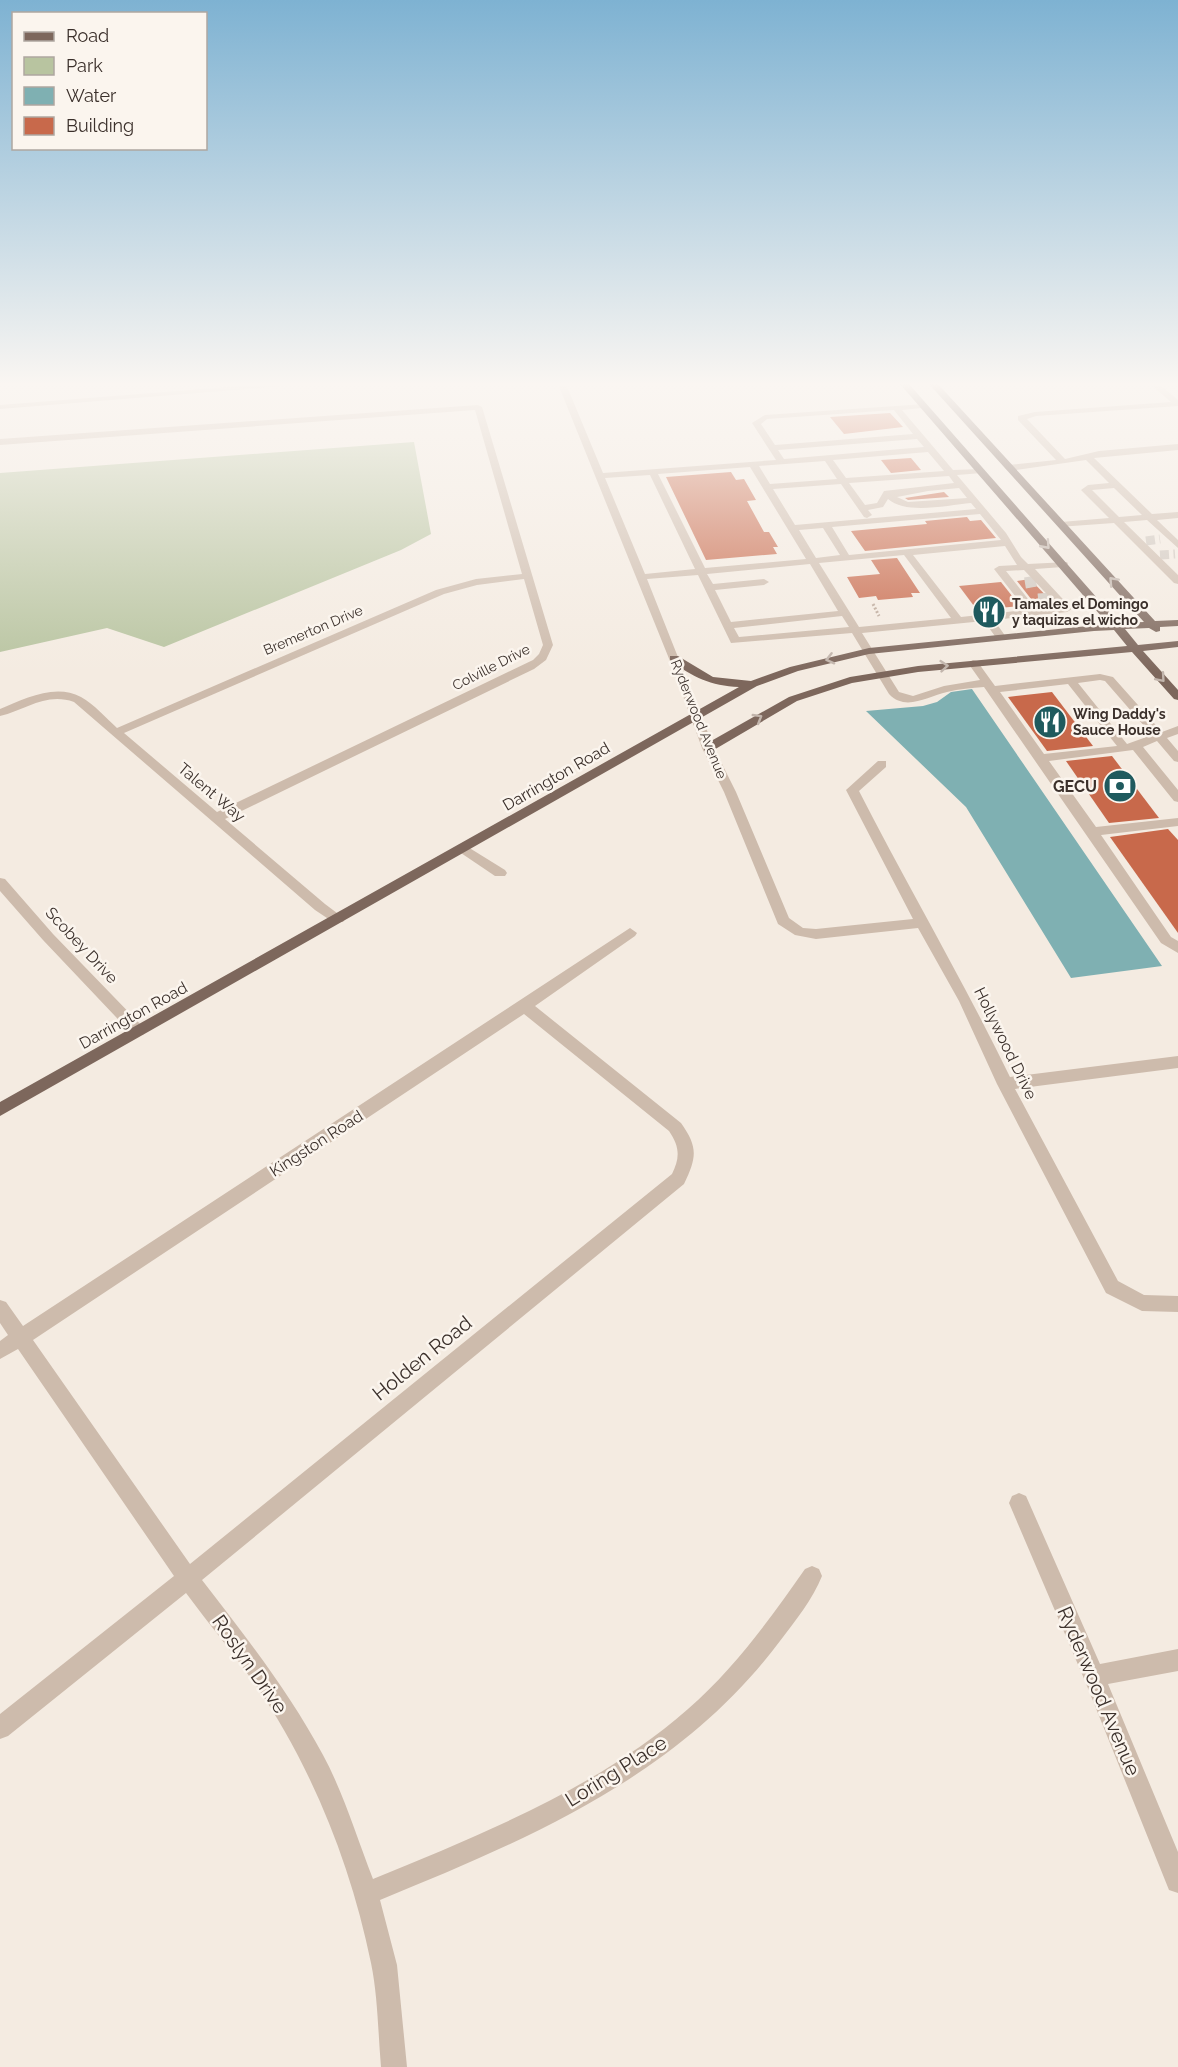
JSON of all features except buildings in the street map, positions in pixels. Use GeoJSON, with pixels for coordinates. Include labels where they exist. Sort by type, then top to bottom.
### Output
{"type":"FeatureCollection","features":[{"type":"Feature","properties":{"kind":"main road"},"geometry":{"type":"LineString","coordinates":[[1002,480],[1063,564],[1178,698]]}},
{"type":"Feature","properties":{"kind":"main road"},"geometry":{"type":"LineString","coordinates":[[1007,480],[1061,525],[1153,625],[1174,644],[1178,654]]}},
{"type":"Feature","properties":{"kind":"main road","name":"Darrington Road"},"geometry":{"type":"LineString","coordinates":[[0,1110],[753,684],[803,666],[869,651],[1001,637],[1178,623]]}},
{"type":"Feature","properties":{"kind":"main road"},"geometry":{"type":"LineString","coordinates":[[708,748],[793,699],[850,680],[882,673],[1174,644]]}},
{"type":"Feature","properties":{"kind":"main road"},"geometry":{"type":"LineString","coordinates":[[674,658],[705,680],[719,684],[753,684]]}},
{"type":"Feature","properties":{"kind":"street","name":"Colville Drive"},"geometry":{"type":"LineString","coordinates":[[218,817],[538,662],[547,651],[548,645],[499,480]]}},
{"type":"Feature","properties":{"kind":"street","name":"Ryderwood Avenue"},"geometry":{"type":"LineString","coordinates":[[602,480],[708,748],[734,802],[781,917],[788,925],[800,932],[816,934],[921,923]]}},
{"type":"Feature","properties":{"kind":"street"},"geometry":{"type":"LineString","coordinates":[[657,480],[735,641],[1066,609],[1017,559],[1005,543],[1003,535],[958,480]]}},
{"type":"Feature","properties":{"kind":"street"},"geometry":{"type":"LineString","coordinates":[[762,480],[895,694],[905,699],[918,699],[944,689],[1100,677],[1109,679],[1178,758]]}},
{"type":"Feature","properties":{"kind":"street"},"geometry":{"type":"LineString","coordinates":[[766,487],[850,480]]}},
{"type":"Feature","properties":{"kind":"street"},"geometry":{"type":"LineString","coordinates":[[1112,480],[1149,517],[1169,543]]}},
{"type":"Feature","properties":{"kind":"street"},"geometry":{"type":"LineString","coordinates":[[843,481],[871,521]]}},
{"type":"Feature","properties":{"kind":"street"},"geometry":{"type":"LineString","coordinates":[[862,508],[880,505],[887,493],[894,491],[962,485]]}},
{"type":"Feature","properties":{"kind":"street"},"geometry":{"type":"LineString","coordinates":[[1117,485],[1091,487],[1086,490],[1155,555]]}},
{"type":"Feature","properties":{"kind":"street"},"geometry":{"type":"LineString","coordinates":[[925,489],[894,495],[892,498],[896,502],[908,505],[974,500]]}},
{"type":"Feature","properties":{"kind":"street"},"geometry":{"type":"LineString","coordinates":[[791,528],[983,511]]}},
{"type":"Feature","properties":{"kind":"street"},"geometry":{"type":"LineString","coordinates":[[1061,525],[1178,515]]}},
{"type":"Feature","properties":{"kind":"street"},"geometry":{"type":"LineString","coordinates":[[826,525],[846,558]]}},
{"type":"Feature","properties":{"kind":"street"},"geometry":{"type":"LineString","coordinates":[[641,577],[1005,543]]}},
{"type":"Feature","properties":{"kind":"street"},"geometry":{"type":"LineString","coordinates":[[906,552],[957,620]]}},
{"type":"Feature","properties":{"kind":"street"},"geometry":{"type":"LineString","coordinates":[[1033,612],[999,569],[1063,564]]}},
{"type":"Feature","properties":{"kind":"street","name":"Bremerton Drive"},"geometry":{"type":"LineString","coordinates":[[117,732],[440,592],[476,582],[527,576]]}},
{"type":"Feature","properties":{"kind":"street"},"geometry":{"type":"LineString","coordinates":[[708,588],[764,582]]}},
{"type":"Feature","properties":{"kind":"street"},"geometry":{"type":"LineString","coordinates":[[1017,592],[1031,591],[1017,592]]}},
{"type":"Feature","properties":{"kind":"street"},"geometry":{"type":"LineString","coordinates":[[727,626],[844,613]]}},
{"type":"Feature","properties":{"kind":"street"},"geometry":{"type":"LineString","coordinates":[[987,618],[1001,637]]}},
{"type":"Feature","properties":{"kind":"street"},"geometry":{"type":"LineString","coordinates":[[973,663],[1166,940],[1178,948]]}},
{"type":"Feature","properties":{"kind":"street"},"geometry":{"type":"LineString","coordinates":[[1071,681],[1178,798]]}},
{"type":"Feature","properties":{"kind":"street","name":"Talent Way"},"geometry":{"type":"LineString","coordinates":[[0,713],[38,698],[63,695],[78,700],[338,919]]}},
{"type":"Feature","properties":{"kind":"street"},"geometry":{"type":"LineString","coordinates":[[1041,758],[1130,747],[1178,730]]}},
{"type":"Feature","properties":{"kind":"street","name":"Hollywood Drive"},"geometry":{"type":"LineString","coordinates":[[882,764],[852,790],[921,923],[966,1001],[1005,1084],[1112,1287],[1142,1304],[1178,1304]]}},
{"type":"Feature","properties":{"kind":"street"},"geometry":{"type":"LineString","coordinates":[[1092,832],[1178,822]]}},
{"type":"Feature","properties":{"kind":"street"},"geometry":{"type":"LineString","coordinates":[[463,848],[500,873]]}},
{"type":"Feature","properties":{"kind":"street","name":"Scobey Drive"},"geometry":{"type":"LineString","coordinates":[[0,882],[48,937],[138,1031]]}},
{"type":"Feature","properties":{"kind":"street","name":"Kingston Road"},"geometry":{"type":"LineString","coordinates":[[0,1351],[525,1006],[630,933]]}},
{"type":"Feature","properties":{"kind":"street","name":"Holden Road"},"geometry":{"type":"LineString","coordinates":[[0,1728],[189,1580],[270,1510],[678,1179],[687,1162],[687,1151],[684,1139],[675,1127],[525,1006]]}},
{"type":"Feature","properties":{"kind":"street"},"geometry":{"type":"LineString","coordinates":[[1005,1084],[1178,1062]]}},
{"type":"Feature","properties":{"kind":"street","name":"Roslyn Drive"},"geometry":{"type":"LineString","coordinates":[[0,1308],[189,1580],[263,1677],[315,1764],[338,1817],[366,1894],[384,1965],[394,2067]]}},
{"type":"Feature","properties":{"kind":"street","name":"Ryderwood Avenue"},"geometry":{"type":"LineString","coordinates":[[1019,1503],[1094,1676],[1178,1881]]}},
{"type":"Feature","properties":{"kind":"street","name":"Loring Place"},"geometry":{"type":"LineString","coordinates":[[366,1894],[478,1848],[614,1777],[673,1736],[733,1681],[812,1576]]}},
{"type":"Feature","properties":{"kind":"street"},"geometry":{"type":"LineString","coordinates":[[1094,1676],[1178,1660]]}},
{"type":"Feature","properties":{"kind":"green space"},"geometry":{"type":"Polygon","coordinates":[[[0,480],[421,480],[431,534],[401,550],[164,647],[107,628],[0,652],[0,480]]]}},
{"type":"Feature","properties":{"kind":"water"},"geometry":{"type":"Polygon","coordinates":[[[972,689],[1162,966],[1071,978],[966,807],[866,711],[923,706],[937,702],[951,692],[972,689]]]}},
{"type":"Feature","properties":{"kind":"tunnel"},"geometry":{"type":"LineString","coordinates":[[1146,541],[1160,539]]}},
{"type":"Feature","properties":{"kind":"tunnel"},"geometry":{"type":"LineString","coordinates":[[1160,555],[1175,554]]}},
{"type":"Feature","properties":{"kind":"tunnel"},"geometry":{"type":"LineString","coordinates":[[1025,583],[1037,581]]}},
{"type":"Feature","properties":{"kind":"tunnel"},"geometry":{"type":"LineString","coordinates":[[1027,583],[1039,581]]}},
{"type":"Feature","properties":{"kind":"tunnel"},"geometry":{"type":"LineString","coordinates":[[1038,599],[1052,598]]}},
{"type":"Feature","properties":{"kind":"place","name":"Tamales el Domingo y taquizas el wicho"},"geometry":{"type":"Point","coordinates":[989,612]}},
{"type":"Feature","properties":{"kind":"place","name":"Wing Daddy's Sauce House"},"geometry":{"type":"Point","coordinates":[1050,722]}},
{"type":"Feature","properties":{"kind":"place","name":"GECU"},"geometry":{"type":"Point","coordinates":[1120,786]}}]}
